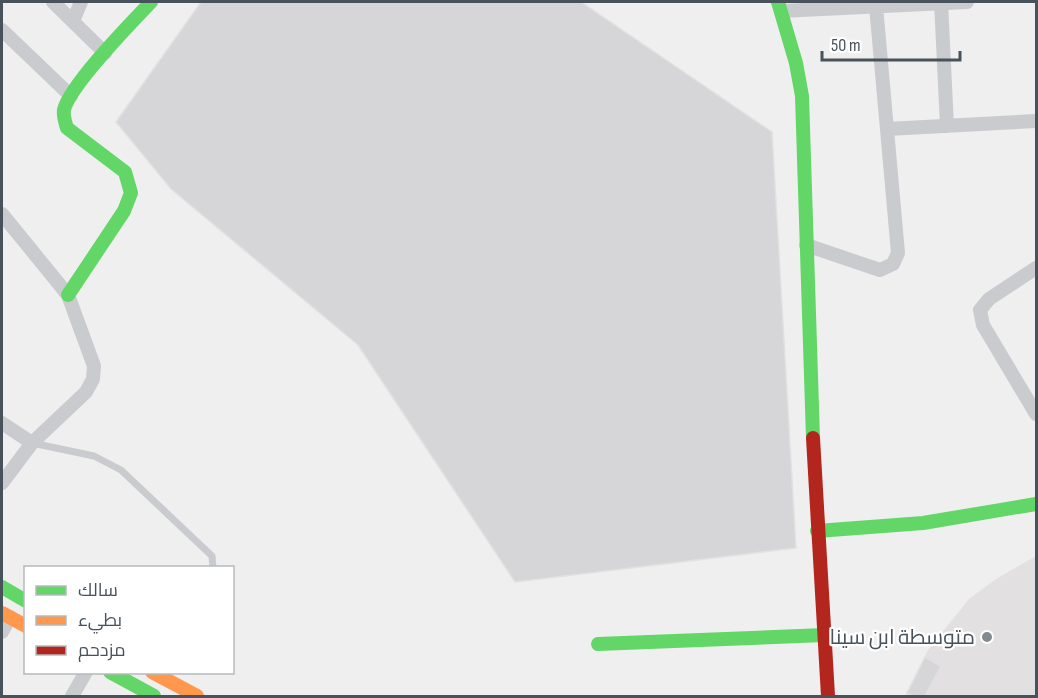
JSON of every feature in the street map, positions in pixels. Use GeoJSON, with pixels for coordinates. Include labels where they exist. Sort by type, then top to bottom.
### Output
{"type":"FeatureCollection","features":[{"type":"Feature","properties":{"kind":"street"},"geometry":{"type":"LineString","coordinates":[[53,2],[105,53]]}},
{"type":"Feature","properties":{"kind":"street"},"geometry":{"type":"LineString","coordinates":[[73,21],[81,2]]}},
{"type":"Feature","properties":{"kind":"street"},"geometry":{"type":"LineString","coordinates":[[68,295],[124,212],[131,193],[125,172],[67,128],[64,108],[105,53],[151,2]]}},
{"type":"Feature","properties":{"kind":"street"},"geometry":{"type":"LineString","coordinates":[[941,2],[947,126]]}},
{"type":"Feature","properties":{"kind":"street"},"geometry":{"type":"LineString","coordinates":[[828,696],[817,531],[802,96],[796,63],[780,6],[876,6],[967,2]]}},
{"type":"Feature","properties":{"kind":"street"},"geometry":{"type":"LineString","coordinates":[[806,245],[880,270],[893,264],[898,254],[876,6]]}},
{"type":"Feature","properties":{"kind":"street"},"geometry":{"type":"LineString","coordinates":[[2,30],[71,96]]}},
{"type":"Feature","properties":{"kind":"street"},"geometry":{"type":"LineString","coordinates":[[887,129],[1036,121]]}},
{"type":"Feature","properties":{"kind":"street"},"geometry":{"type":"LineString","coordinates":[[2,214],[68,295],[94,366],[93,379],[86,392],[32,443],[2,483]]}},
{"type":"Feature","properties":{"kind":"street"},"geometry":{"type":"LineString","coordinates":[[1036,268],[989,300],[980,310],[983,325],[1036,414]]}},
{"type":"Feature","properties":{"kind":"street"},"geometry":{"type":"LineString","coordinates":[[2,423],[32,443]]}},
{"type":"Feature","properties":{"kind":"street"},"geometry":{"type":"LineString","coordinates":[[817,531],[923,523],[1036,504]]}},
{"type":"Feature","properties":{"kind":"street"},"geometry":{"type":"LineString","coordinates":[[2,587],[24,600]]}},
{"type":"Feature","properties":{"kind":"street"},"geometry":{"type":"LineString","coordinates":[[2,632],[5,615],[24,625]]}},
{"type":"Feature","properties":{"kind":"street"},"geometry":{"type":"LineString","coordinates":[[598,644],[824,635]]}},
{"type":"Feature","properties":{"kind":"street"},"geometry":{"type":"LineString","coordinates":[[72,696],[85,674]]}},
{"type":"Feature","properties":{"kind":"street"},"geometry":{"type":"LineString","coordinates":[[114,674],[154,696]]}},
{"type":"Feature","properties":{"kind":"street"},"geometry":{"type":"LineString","coordinates":[[156,674],[197,696]]}},
{"type":"Feature","properties":{"kind":"lane"},"geometry":{"type":"LineString","coordinates":[[32,443],[94,456],[121,470],[213,556],[213,566]]}},
{"type":"Feature","properties":{"kind":"shaded area","name":"متوسطة ابن سينا"},"geometry":{"type":"Polygon","coordinates":[[[1036,556],[1036,696],[905,696],[928,650],[969,599],[996,579],[1036,556]]]}},
{"type":"Feature","properties":{"kind":"building"},"geometry":{"type":"Polygon","coordinates":[[[201,2],[581,2],[772,132],[796,548],[515,582],[358,345],[171,189],[116,122],[201,2]]]}},
{"type":"Feature","properties":{"kind":"building"},"geometry":{"type":"Polygon","coordinates":[[[925,657],[941,666],[925,696],[913,696],[907,693],[925,657]]]}},
{"type":"Feature","properties":{"kind":"traffic: fast"},"geometry":{"type":"LineString","coordinates":[[68,295],[124,211],[131,193],[125,172],[67,128],[64,110],[89,70],[151,2]]}},
{"type":"Feature","properties":{"kind":"traffic: fast"},"geometry":{"type":"LineString","coordinates":[[778,2],[796,63],[802,96],[813,438]]}},
{"type":"Feature","properties":{"kind":"traffic: fast"},"geometry":{"type":"LineString","coordinates":[[817,531],[923,523],[1036,504]]}},
{"type":"Feature","properties":{"kind":"traffic: fast"},"geometry":{"type":"LineString","coordinates":[[2,587],[24,600]]}},
{"type":"Feature","properties":{"kind":"traffic: fast"},"geometry":{"type":"LineString","coordinates":[[598,644],[824,635]]}},
{"type":"Feature","properties":{"kind":"traffic: fast"},"geometry":{"type":"LineString","coordinates":[[114,674],[154,696]]}},
{"type":"Feature","properties":{"kind":"traffic: slow"},"geometry":{"type":"LineString","coordinates":[[2,613],[24,625]]}},
{"type":"Feature","properties":{"kind":"traffic: slow"},"geometry":{"type":"LineString","coordinates":[[156,674],[197,696]]}},
{"type":"Feature","properties":{"kind":"traffic: jam"},"geometry":{"type":"LineString","coordinates":[[813,438],[828,696]]}},
{"type":"Feature","properties":{"kind":"place","name":"متوسطة ابن سينا"},"geometry":{"type":"Point","coordinates":[987,637]}}]}
